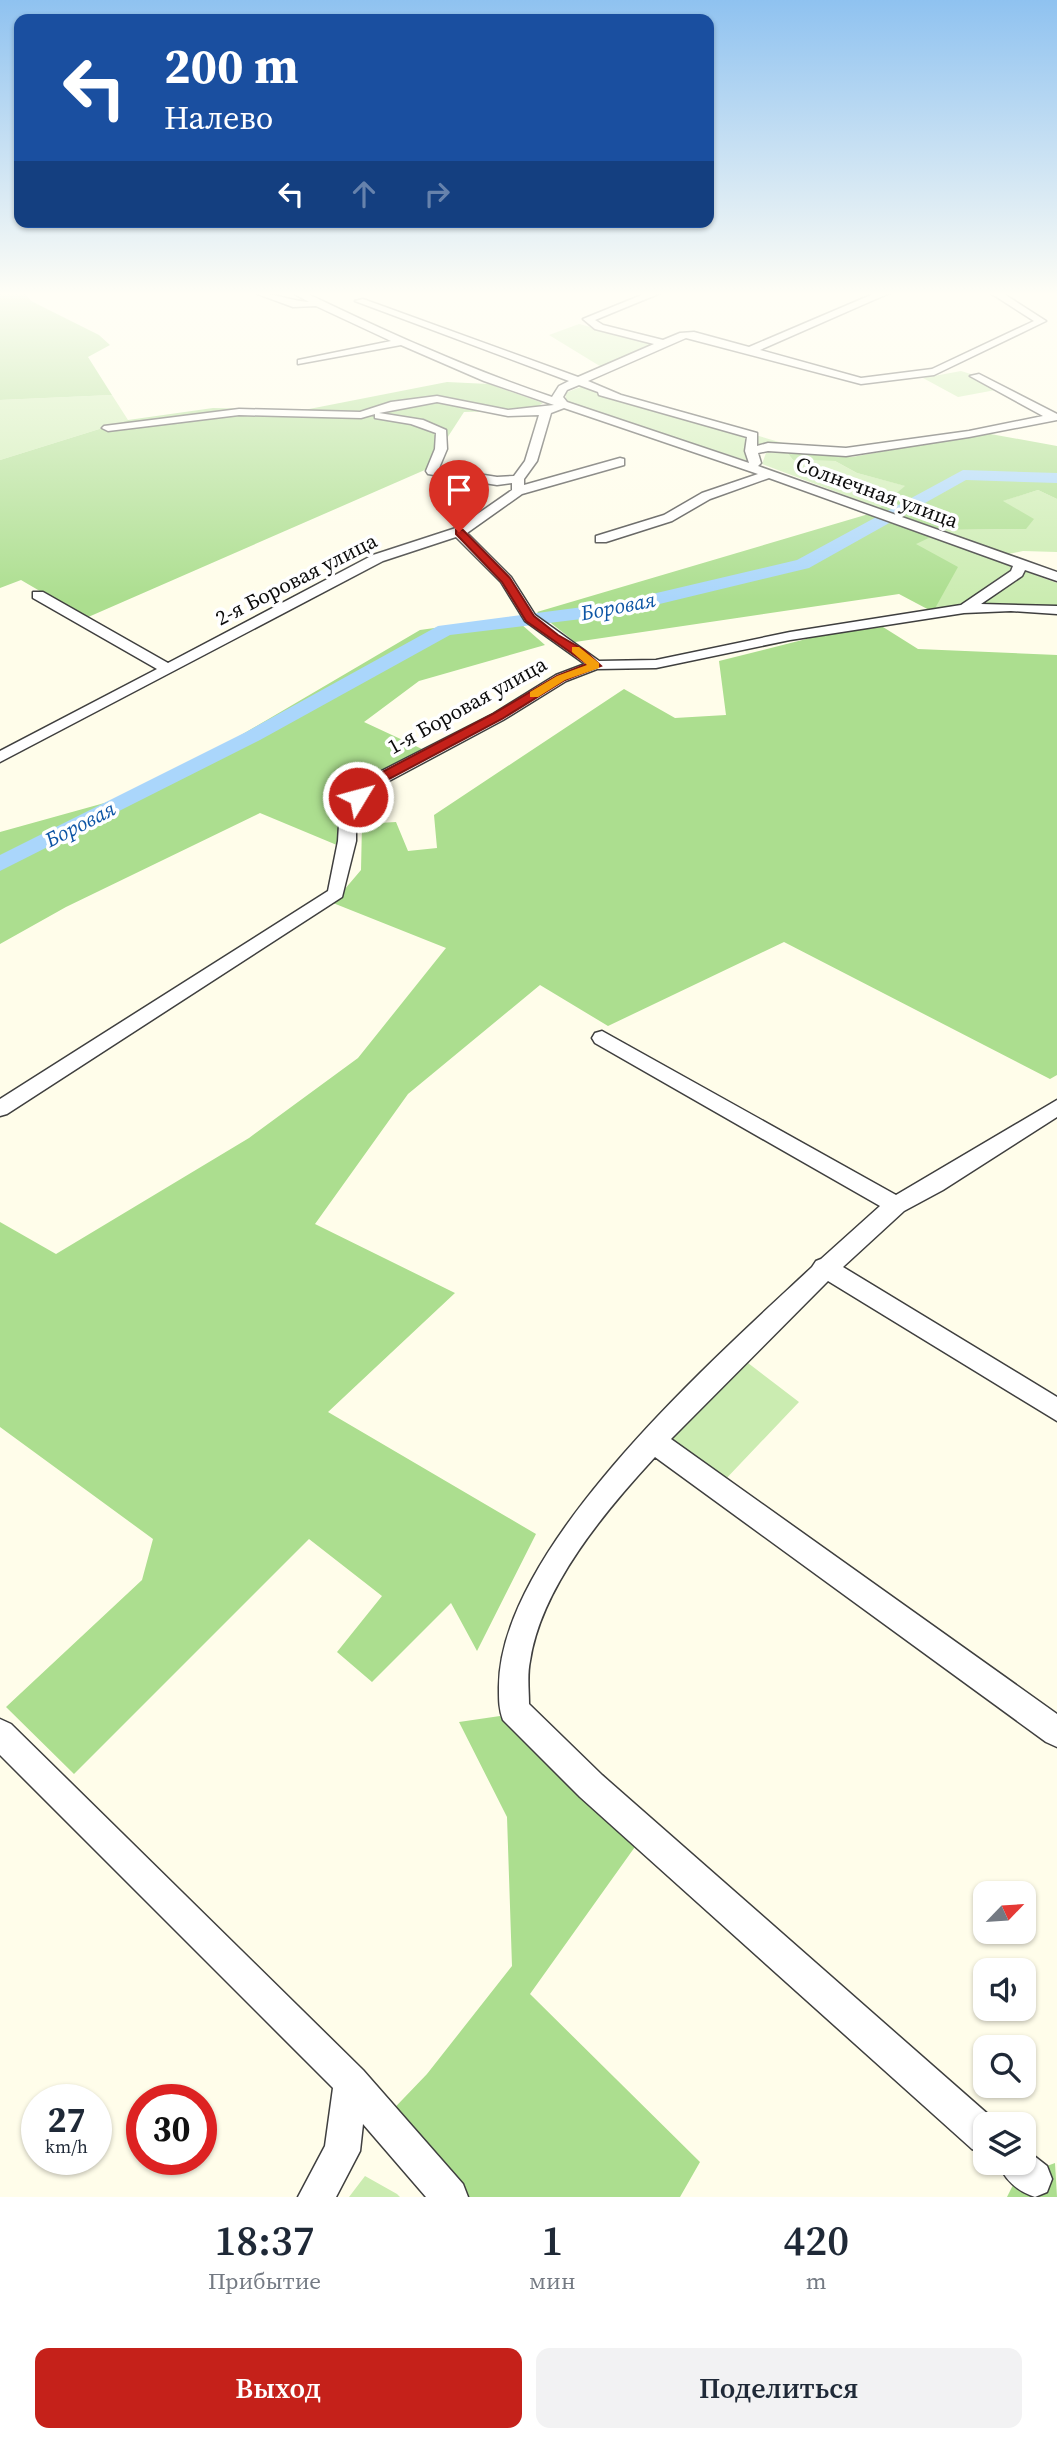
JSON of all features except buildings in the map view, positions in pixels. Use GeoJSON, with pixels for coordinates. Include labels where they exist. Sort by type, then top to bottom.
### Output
{"type":"FeatureCollection","features":[{"type":"Feature","properties":{"kind":"street","name":"Солнечная улица"},"geometry":{"type":"LineString","coordinates":[[533,395],[763,472],[1057,577]]}},
{"type":"Feature","properties":{"kind":"street"},"geometry":{"type":"LineString","coordinates":[[361,415],[391,405],[437,399],[508,413],[546,411],[564,405],[556,397],[557,395]]}},
{"type":"Feature","properties":{"kind":"street"},"geometry":{"type":"LineString","coordinates":[[601,538],[668,518],[706,496],[763,472],[751,451],[753,435],[613,395]]}},
{"type":"Feature","properties":{"kind":"street"},"geometry":{"type":"LineString","coordinates":[[1012,395],[1054,417]]}},
{"type":"Feature","properties":{"kind":"street","name":"2-я Боровая улица"},"geometry":{"type":"LineString","coordinates":[[0,757],[378,558],[459,532],[518,485],[531,461],[546,411]]}},
{"type":"Feature","properties":{"kind":"street"},"geometry":{"type":"LineString","coordinates":[[108,428],[239,412],[361,415],[427,423],[442,432],[441,449],[432,471],[518,485],[620,462]]}},
{"type":"Feature","properties":{"kind":"street"},"geometry":{"type":"LineString","coordinates":[[751,451],[768,447],[846,452],[970,435],[1054,417]]}},
{"type":"Feature","properties":{"kind":"street"},"geometry":{"type":"LineString","coordinates":[[459,532],[506,580],[530,618],[554,638],[580,652],[595,666]]}},
{"type":"Feature","properties":{"kind":"street"},"geometry":{"type":"LineString","coordinates":[[964,609],[1017,573],[1021,564]]}},
{"type":"Feature","properties":{"kind":"street"},"geometry":{"type":"LineString","coordinates":[[38,595],[168,669]]}},
{"type":"Feature","properties":{"kind":"street","name":"1-я Боровая улица"},"geometry":{"type":"LineString","coordinates":[[0,1108],[336,893],[347,841],[348,808],[368,785],[498,717],[561,678],[595,666],[656,664],[790,636],[964,609],[1011,607],[1057,610]]}},
{"type":"Feature","properties":{"kind":"street"},"geometry":{"type":"LineString","coordinates":[[602,1038],[896,1205]]}},
{"type":"Feature","properties":{"kind":"street"},"geometry":{"type":"LineString","coordinates":[[973,2125],[592,1786],[514,1710],[515,1658],[533,1609],[574,1536],[652,1440],[824,1267],[896,1205],[935,1184],[1057,1107]]}},
{"type":"Feature","properties":{"kind":"street"},"geometry":{"type":"LineString","coordinates":[[824,1267],[1057,1410]]}},
{"type":"Feature","properties":{"kind":"street"},"geometry":{"type":"LineString","coordinates":[[652,1440],[1057,1732]]}},
{"type":"Feature","properties":{"kind":"street"},"geometry":{"type":"LineString","coordinates":[[0,1734],[351,2082],[450,2197]]}},
{"type":"Feature","properties":{"kind":"street"},"geometry":{"type":"LineString","coordinates":[[316,2197],[342,2151],[351,2082]]}},
{"type":"Feature","properties":{"kind":"green space"},"geometry":{"type":"Polygon","coordinates":[[[0,395],[112,395],[0,400],[0,395]]]}},
{"type":"Feature","properties":{"kind":"green space"},"geometry":{"type":"Polygon","coordinates":[[[112,395],[128,420],[0,460],[0,400],[112,395]]]}},
{"type":"Feature","properties":{"kind":"green space"},"geometry":{"type":"Polygon","coordinates":[[[383,395],[519,395],[543,403],[532,410],[464,412],[427,469],[86,618],[21,580],[0,588],[0,460],[128,420],[213,408],[304,410],[383,395]]]}},
{"type":"Feature","properties":{"kind":"green space"},"geometry":{"type":"Polygon","coordinates":[[[565,395],[618,395],[803,449],[764,448],[751,462],[567,403],[565,395]]]}},
{"type":"Feature","properties":{"kind":"green space"},"geometry":{"type":"Polygon","coordinates":[[[985,433],[1057,446],[1057,499],[1038,490],[1003,501],[1034,519],[1026,529],[942,530],[879,508],[905,486],[857,473],[835,461],[793,460],[786,451],[852,457],[985,433]]]}},
{"type":"Feature","properties":{"kind":"green space"},"geometry":{"type":"Polygon","coordinates":[[[786,451],[793,460],[835,461],[857,473],[906,486],[879,508],[762,464],[766,453],[786,451]]]}},
{"type":"Feature","properties":{"kind":"green space"},"geometry":{"type":"Polygon","coordinates":[[[1038,490],[1057,499],[1057,552],[1023,551],[1004,555],[942,530],[1025,529],[1002,501],[1038,490]]]}},
{"type":"Feature","properties":{"kind":"green space"},"geometry":{"type":"Polygon","coordinates":[[[872,513],[931,537],[916,544],[958,567],[933,612],[899,594],[575,642],[537,612],[872,513]]]}},
{"type":"Feature","properties":{"kind":"green space"},"geometry":{"type":"Polygon","coordinates":[[[931,537],[1057,583],[1057,607],[933,612],[915,543],[931,537]]]}},
{"type":"Feature","properties":{"kind":"green space"},"geometry":{"type":"Polygon","coordinates":[[[513,617],[545,645],[419,681],[364,722],[422,749],[351,788],[341,825],[344,848],[260,813],[66,907],[0,944],[0,832],[144,792],[420,630],[513,617]]]}},
{"type":"Feature","properties":{"kind":"green space"},"geometry":{"type":"Polygon","coordinates":[[[883,627],[918,649],[1057,655],[1057,1075],[1050,1079],[784,942],[608,1026],[540,985],[408,1094],[315,1224],[455,1293],[328,1412],[536,1534],[477,1651],[451,1603],[372,1682],[337,1652],[382,1596],[309,1539],[74,1774],[6,1707],[142,1580],[153,1539],[0,1427],[0,1222],[56,1254],[249,1138],[358,1058],[446,948],[333,903],[361,870],[362,824],[396,822],[408,851],[437,848],[434,815],[624,689],[675,718],[726,715],[719,661],[826,634],[883,627]]]}},
{"type":"Feature","properties":{"kind":"green space"},"geometry":{"type":"Polygon","coordinates":[[[735,1353],[799,1402],[722,1483],[661,1429],[735,1353]]]}},
{"type":"Feature","properties":{"kind":"green space"},"geometry":{"type":"Polygon","coordinates":[[[500,1716],[637,1844],[530,1994],[700,2162],[680,2197],[443,2197],[379,2124],[427,2074],[512,1966],[507,1817],[459,1722],[500,1716]]]}},
{"type":"Feature","properties":{"kind":"green space"},"geometry":{"type":"Polygon","coordinates":[[[1055,2163],[1057,2197],[1007,2197],[1017,2177],[1036,2175],[1036,2170],[1055,2163]]]}},
{"type":"Feature","properties":{"kind":"green space"},"geometry":{"type":"Polygon","coordinates":[[[365,2176],[397,2194],[400,2197],[349,2197],[365,2176]]]}},
{"type":"Feature","properties":{"kind":"waterway","name":"Боровая"},"geometry":{"type":"LineString","coordinates":[[0,864],[253,736],[445,630],[614,609],[803,564],[963,475],[1057,478]]}},
{"type":"Feature","properties":{"kind":"slow traffic"},"geometry":{"type":"LineString","coordinates":[[534,694],[561,678],[595,666],[576,649]]}},
{"type":"Feature","properties":{"kind":"route"},"geometry":{"type":"LineString","coordinates":[[358,797],[368,785],[498,717],[561,678],[595,666],[580,652],[554,638],[530,618],[506,580],[459,532]]}}]}
